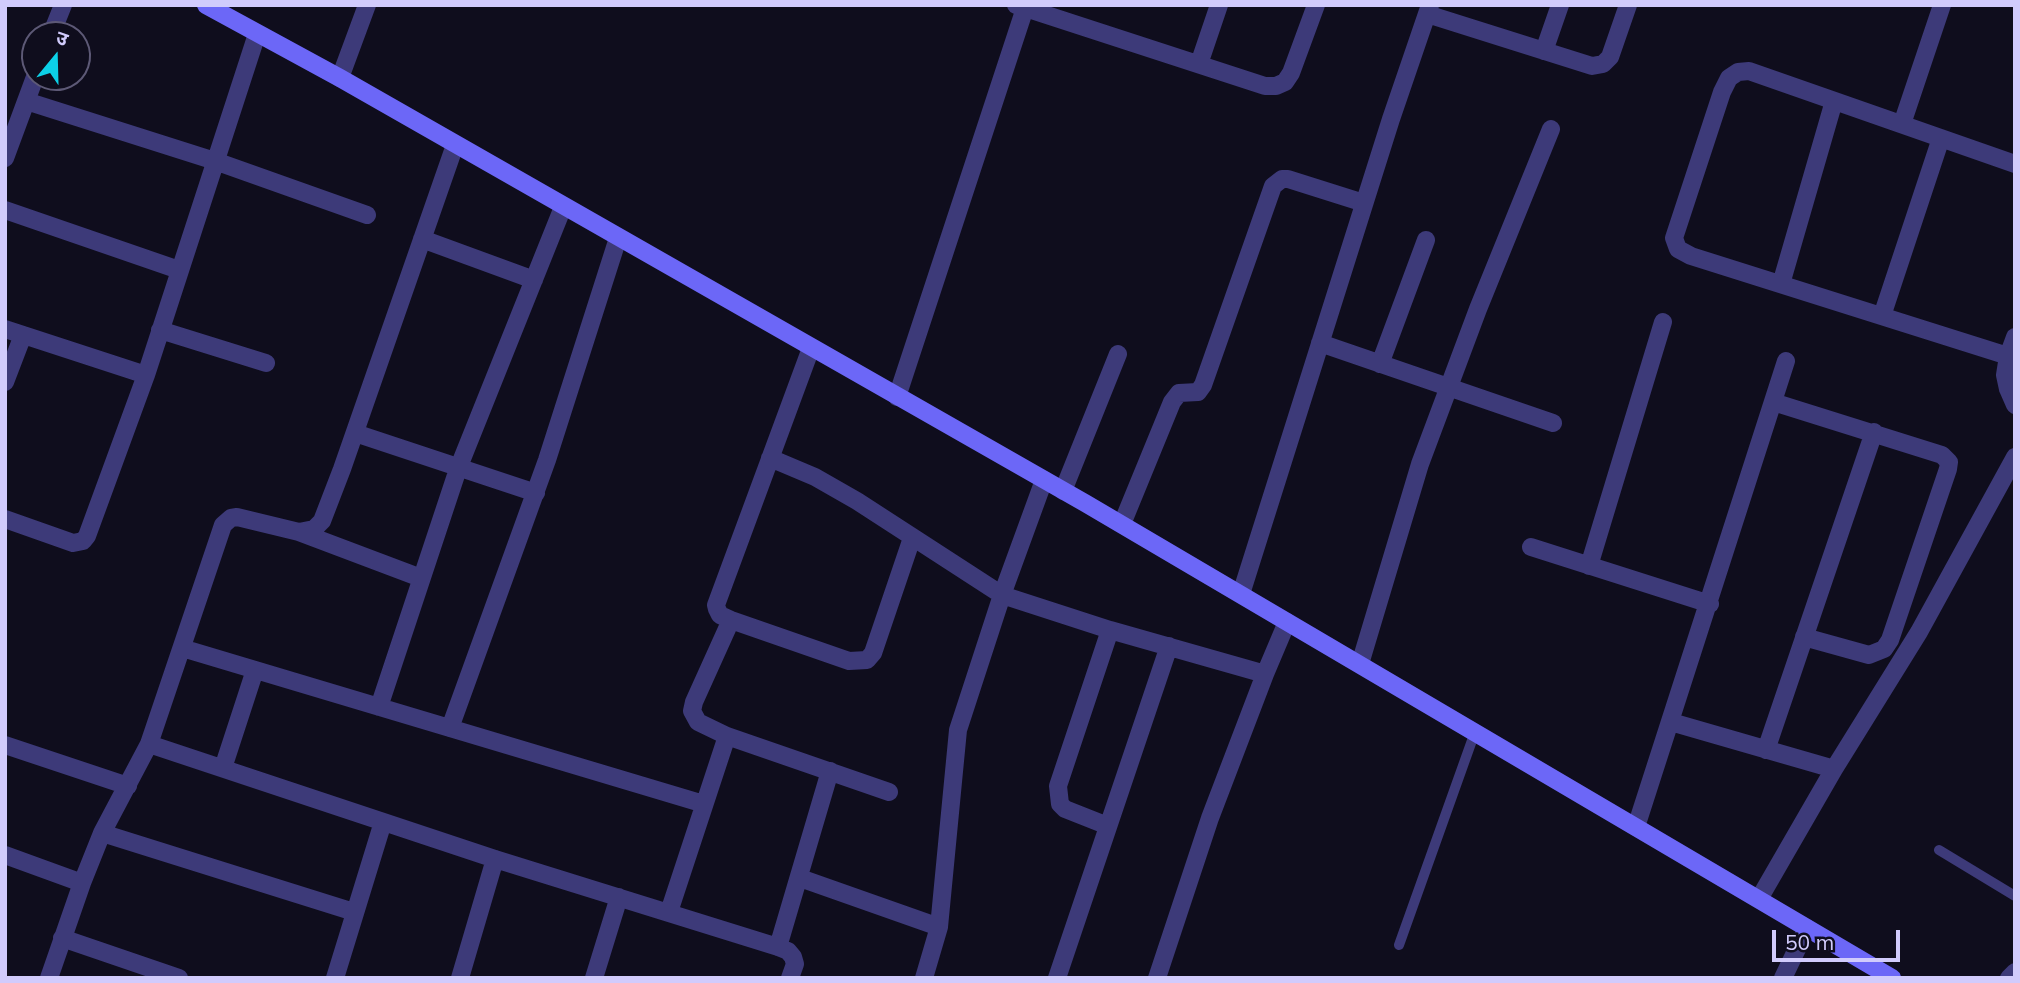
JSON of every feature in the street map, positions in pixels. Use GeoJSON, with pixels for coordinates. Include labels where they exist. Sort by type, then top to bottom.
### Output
{"type":"FeatureCollection","features":[{"type":"Feature","properties":{"kind":"street"},"geometry":{"type":"LineString","coordinates":[[206,5],[340,78],[1122,524],[1891,977]]}},
{"type":"Feature","properties":{"kind":"street"},"geometry":{"type":"LineString","coordinates":[[340,78],[367,5]]}},
{"type":"Feature","properties":{"kind":"street"},"geometry":{"type":"LineString","coordinates":[[1199,64],[1219,5]]}},
{"type":"Feature","properties":{"kind":"street"},"geometry":{"type":"LineString","coordinates":[[897,397],[1022,6],[1265,86],[1276,86],[1285,82],[1291,73],[1316,5]]}},
{"type":"Feature","properties":{"kind":"street"},"geometry":{"type":"LineString","coordinates":[[1544,51],[1560,5]]}},
{"type":"Feature","properties":{"kind":"street"},"geometry":{"type":"LineString","coordinates":[[1241,594],[1364,203],[1429,10],[1592,66],[1603,64],[1610,57],[1628,5]]}},
{"type":"Feature","properties":{"kind":"street"},"geometry":{"type":"LineString","coordinates":[[1902,124],[1942,5]]}},
{"type":"Feature","properties":{"kind":"street"},"geometry":{"type":"LineString","coordinates":[[5,519],[73,543],[83,541],[92,524],[146,375],[257,34]]}},
{"type":"Feature","properties":{"kind":"street"},"geometry":{"type":"LineString","coordinates":[[2008,356],[1691,256],[1678,249],[1674,238],[1729,78],[1738,72],[1749,71],[1941,138],[2013,159]]}},
{"type":"Feature","properties":{"kind":"street"},"geometry":{"type":"LineString","coordinates":[[5,158],[30,91]]}},
{"type":"Feature","properties":{"kind":"street"},"geometry":{"type":"LineString","coordinates":[[26,101],[215,161],[367,215]]}},
{"type":"Feature","properties":{"kind":"street"},"geometry":{"type":"LineString","coordinates":[[1781,284],[1834,101]]}},
{"type":"Feature","properties":{"kind":"street"},"geometry":{"type":"LineString","coordinates":[[1360,664],[1419,464],[1551,130]]}},
{"type":"Feature","properties":{"kind":"street"},"geometry":{"type":"LineString","coordinates":[[1882,316],[1941,138]]}},
{"type":"Feature","properties":{"kind":"street"},"geometry":{"type":"LineString","coordinates":[[299,532],[314,529],[322,521],[455,145]]}},
{"type":"Feature","properties":{"kind":"street"},"geometry":{"type":"LineString","coordinates":[[1122,524],[1176,395],[1198,392],[1203,385],[1273,186],[1278,181],[1288,179],[1364,203]]}},
{"type":"Feature","properties":{"kind":"street"},"geometry":{"type":"LineString","coordinates":[[379,707],[458,469],[563,207]]}},
{"type":"Feature","properties":{"kind":"street"},"geometry":{"type":"LineString","coordinates":[[5,210],[179,270]]}},
{"type":"Feature","properties":{"kind":"street"},"geometry":{"type":"LineString","coordinates":[[450,728],[536,493],[618,238]]}},
{"type":"Feature","properties":{"kind":"street"},"geometry":{"type":"LineString","coordinates":[[422,239],[534,280]]}},
{"type":"Feature","properties":{"kind":"street"},"geometry":{"type":"LineString","coordinates":[[1380,364],[1426,240]]}},
{"type":"Feature","properties":{"kind":"street"},"geometry":{"type":"LineString","coordinates":[[1589,566],[1663,322]]}},
{"type":"Feature","properties":{"kind":"street"},"geometry":{"type":"LineString","coordinates":[[5,329],[146,375]]}},
{"type":"Feature","properties":{"kind":"street"},"geometry":{"type":"LineString","coordinates":[[160,330],[266,363]]}},
{"type":"Feature","properties":{"kind":"street"},"geometry":{"type":"LineString","coordinates":[[5,382],[23,335]]}},
{"type":"Feature","properties":{"kind":"street"},"geometry":{"type":"LineString","coordinates":[[2015,337],[2005,375],[2015,405]]}},
{"type":"Feature","properties":{"kind":"street"},"geometry":{"type":"LineString","coordinates":[[1320,343],[1553,423]]}},
{"type":"Feature","properties":{"kind":"street"},"geometry":{"type":"LineString","coordinates":[[811,348],[716,605],[720,615],[849,661],[867,660],[873,653],[912,538]]}},
{"type":"Feature","properties":{"kind":"street"},"geometry":{"type":"LineString","coordinates":[[1063,491],[1118,354]]}},
{"type":"Feature","properties":{"kind":"street"},"geometry":{"type":"LineString","coordinates":[[1636,827],[1710,604],[1786,361]]}},
{"type":"Feature","properties":{"kind":"street"},"geometry":{"type":"LineString","coordinates":[[1773,402],[1942,455],[1948,462],[1948,469],[1890,640],[1884,649],[1869,655],[1804,637]]}},
{"type":"Feature","properties":{"kind":"street"},"geometry":{"type":"LineString","coordinates":[[1766,750],[1874,432]]}},
{"type":"Feature","properties":{"kind":"street"},"geometry":{"type":"LineString","coordinates":[[355,433],[536,493]]}},
{"type":"Feature","properties":{"kind":"street"},"geometry":{"type":"LineString","coordinates":[[769,457],[837,489],[1002,595],[1111,630],[1265,674]]}},
{"type":"Feature","properties":{"kind":"street"},"geometry":{"type":"LineString","coordinates":[[1759,899],[1834,769],[1919,632],[2015,457]]}},
{"type":"Feature","properties":{"kind":"street"},"geometry":{"type":"LineString","coordinates":[[924,978],[939,927],[958,730],[1002,595],[1044,480]]}},
{"type":"Feature","properties":{"kind":"street"},"geometry":{"type":"LineString","coordinates":[[49,978],[102,833],[149,744],[226,521],[237,517],[299,532],[421,578]]}},
{"type":"Feature","properties":{"kind":"street"},"geometry":{"type":"LineString","coordinates":[[1531,547],[1710,604]]}},
{"type":"Feature","properties":{"kind":"street"},"geometry":{"type":"LineString","coordinates":[[731,620],[694,702],[692,711],[698,722],[727,736],[889,792]]}},
{"type":"Feature","properties":{"kind":"street"},"geometry":{"type":"LineString","coordinates":[[1157,978],[1210,818],[1287,622]]}},
{"type":"Feature","properties":{"kind":"street"},"geometry":{"type":"LineString","coordinates":[[1108,826],[1065,809],[1060,804],[1058,786],[1111,630]]}},
{"type":"Feature","properties":{"kind":"street"},"geometry":{"type":"LineString","coordinates":[[1057,978],[1170,646]]}},
{"type":"Feature","properties":{"kind":"street"},"geometry":{"type":"LineString","coordinates":[[182,648],[704,804]]}},
{"type":"Feature","properties":{"kind":"street"},"geometry":{"type":"LineString","coordinates":[[223,768],[255,670]]}},
{"type":"Feature","properties":{"kind":"street"},"geometry":{"type":"LineString","coordinates":[[1671,722],[1834,769]]}},
{"type":"Feature","properties":{"kind":"street"},"geometry":{"type":"LineString","coordinates":[[669,912],[727,736]]}},
{"type":"Feature","properties":{"kind":"street"},"geometry":{"type":"LineString","coordinates":[[149,744],[495,859],[778,947],[788,951],[793,957],[795,964],[790,978]]}},
{"type":"Feature","properties":{"kind":"street"},"geometry":{"type":"LineString","coordinates":[[5,745],[128,786]]}},
{"type":"Feature","properties":{"kind":"street"},"geometry":{"type":"LineString","coordinates":[[778,947],[830,771]]}},
{"type":"Feature","properties":{"kind":"street"},"geometry":{"type":"LineString","coordinates":[[335,978],[383,822]]}},
{"type":"Feature","properties":{"kind":"street"},"geometry":{"type":"LineString","coordinates":[[102,833],[354,912]]}},
{"type":"Feature","properties":{"kind":"street"},"geometry":{"type":"LineString","coordinates":[[5,855],[82,883]]}},
{"type":"Feature","properties":{"kind":"street"},"geometry":{"type":"LineString","coordinates":[[460,978],[495,859]]}},
{"type":"Feature","properties":{"kind":"street"},"geometry":{"type":"LineString","coordinates":[[800,878],[939,927]]}},
{"type":"Feature","properties":{"kind":"street"},"geometry":{"type":"LineString","coordinates":[[594,978],[619,897]]}},
{"type":"Feature","properties":{"kind":"street"},"geometry":{"type":"LineString","coordinates":[[1783,978],[1807,928]]}},
{"type":"Feature","properties":{"kind":"street"},"geometry":{"type":"LineString","coordinates":[[62,938],[174,977]]}},
{"type":"Feature","properties":{"kind":"street"},"geometry":{"type":"LineString","coordinates":[[2009,978],[2015,972]]}},
{"type":"Feature","properties":{"kind":"lane"},"geometry":{"type":"LineString","coordinates":[[1399,945],[1475,732]]}},
{"type":"Feature","properties":{"kind":"lane"},"geometry":{"type":"LineString","coordinates":[[1939,850],[2015,896]]}}]}
